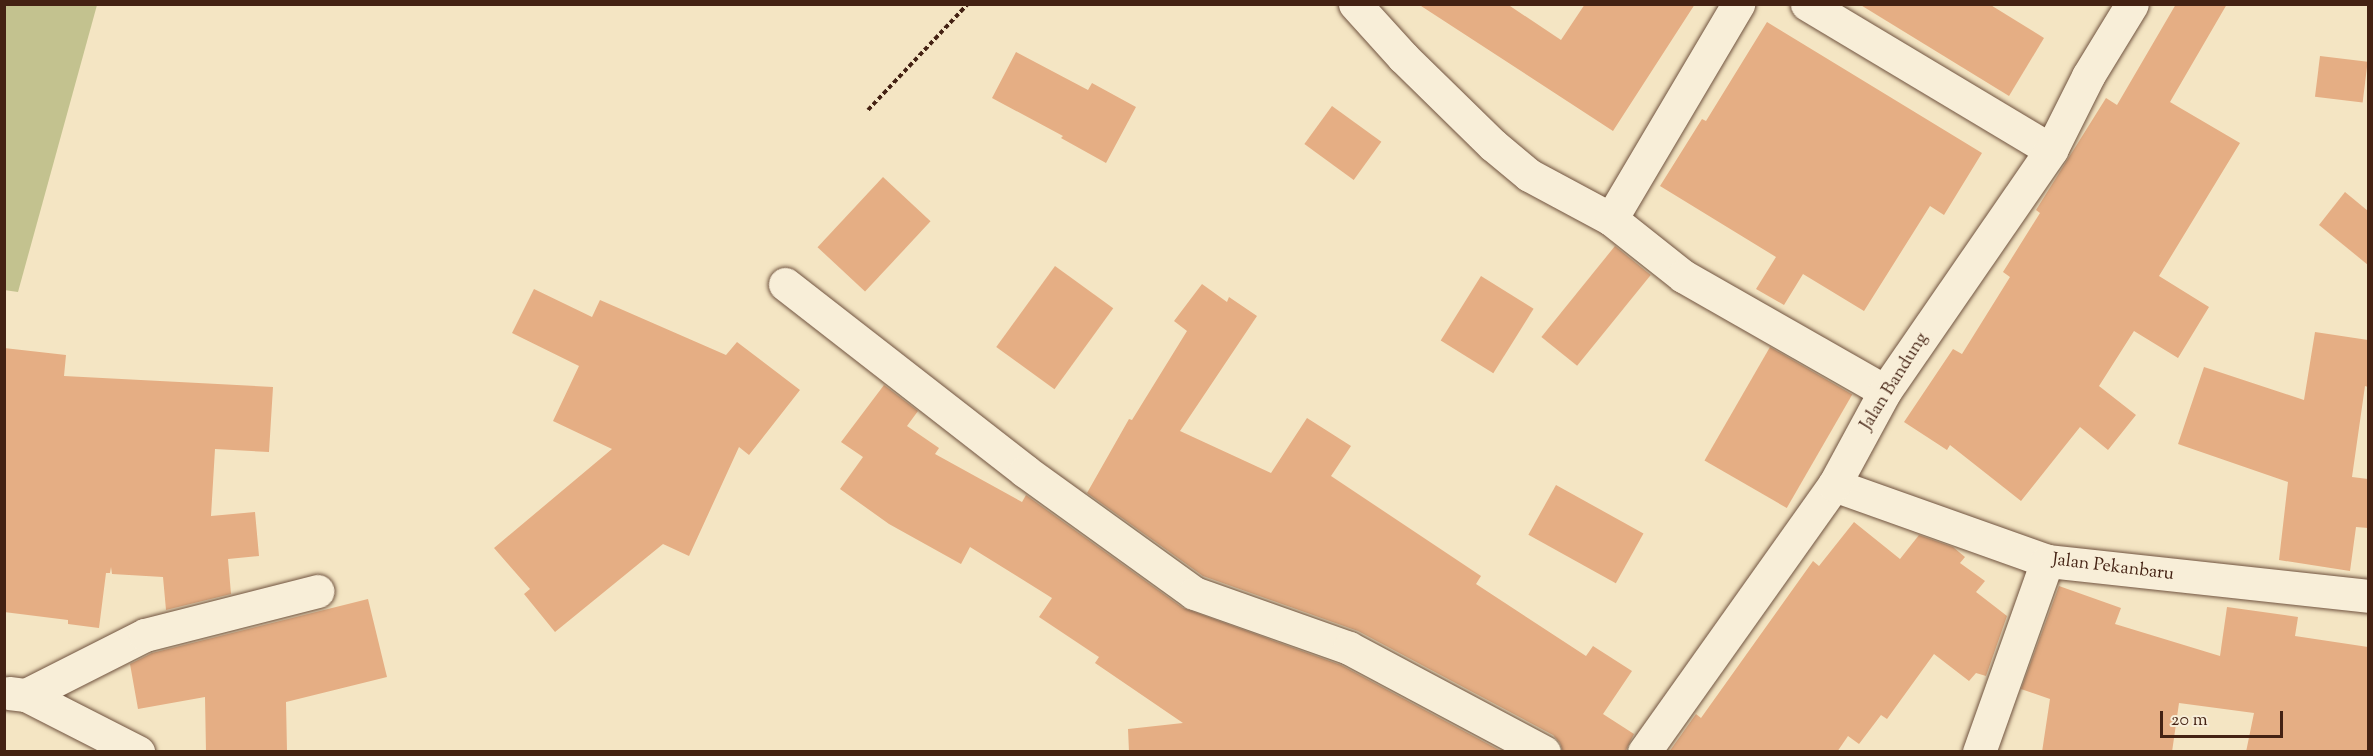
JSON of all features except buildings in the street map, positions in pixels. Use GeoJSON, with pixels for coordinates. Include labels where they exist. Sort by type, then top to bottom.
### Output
{"type":"FeatureCollection","features":[{"type":"Feature","properties":{"kind":"street"},"geometry":{"type":"LineString","coordinates":[[1355,4],[1403,57],[1493,145],[1529,175],[1611,219],[1683,276],[1885,391]]}},
{"type":"Feature","properties":{"kind":"street"},"geometry":{"type":"LineString","coordinates":[[1611,219],[1738,4]]}},
{"type":"Feature","properties":{"kind":"street"},"geometry":{"type":"LineString","coordinates":[[1807,4],[2051,150]]}},
{"type":"Feature","properties":{"kind":"street","name":"Jalan Bandung"},"geometry":{"type":"LineString","coordinates":[[1644,752],[1834,485],[1885,391],[2051,150],[2088,76],[2132,4]]}},
{"type":"Feature","properties":{"kind":"street"},"geometry":{"type":"LineString","coordinates":[[785,284],[1025,471],[1194,594],[1349,648],[1544,752]]}},
{"type":"Feature","properties":{"kind":"street","name":"Jalan Pekanbaru"},"geometry":{"type":"LineString","coordinates":[[1834,485],[2047,561],[2368,596]]}},
{"type":"Feature","properties":{"kind":"street"},"geometry":{"type":"LineString","coordinates":[[1979,752],[2047,561]]}},
{"type":"Feature","properties":{"kind":"street"},"geometry":{"type":"LineString","coordinates":[[15,694],[145,635],[317,591]]}},
{"type":"Feature","properties":{"kind":"street"},"geometry":{"type":"LineString","coordinates":[[15,694],[138,752]]}},
{"type":"Feature","properties":{"kind":"path"},"geometry":{"type":"LineString","coordinates":[[868,110],[968,4]]}},
{"type":"Feature","properties":{"kind":"shaded area"},"geometry":{"type":"Polygon","coordinates":[[[5,4],[97,5],[18,292],[4,290],[5,4]]]}}]}
